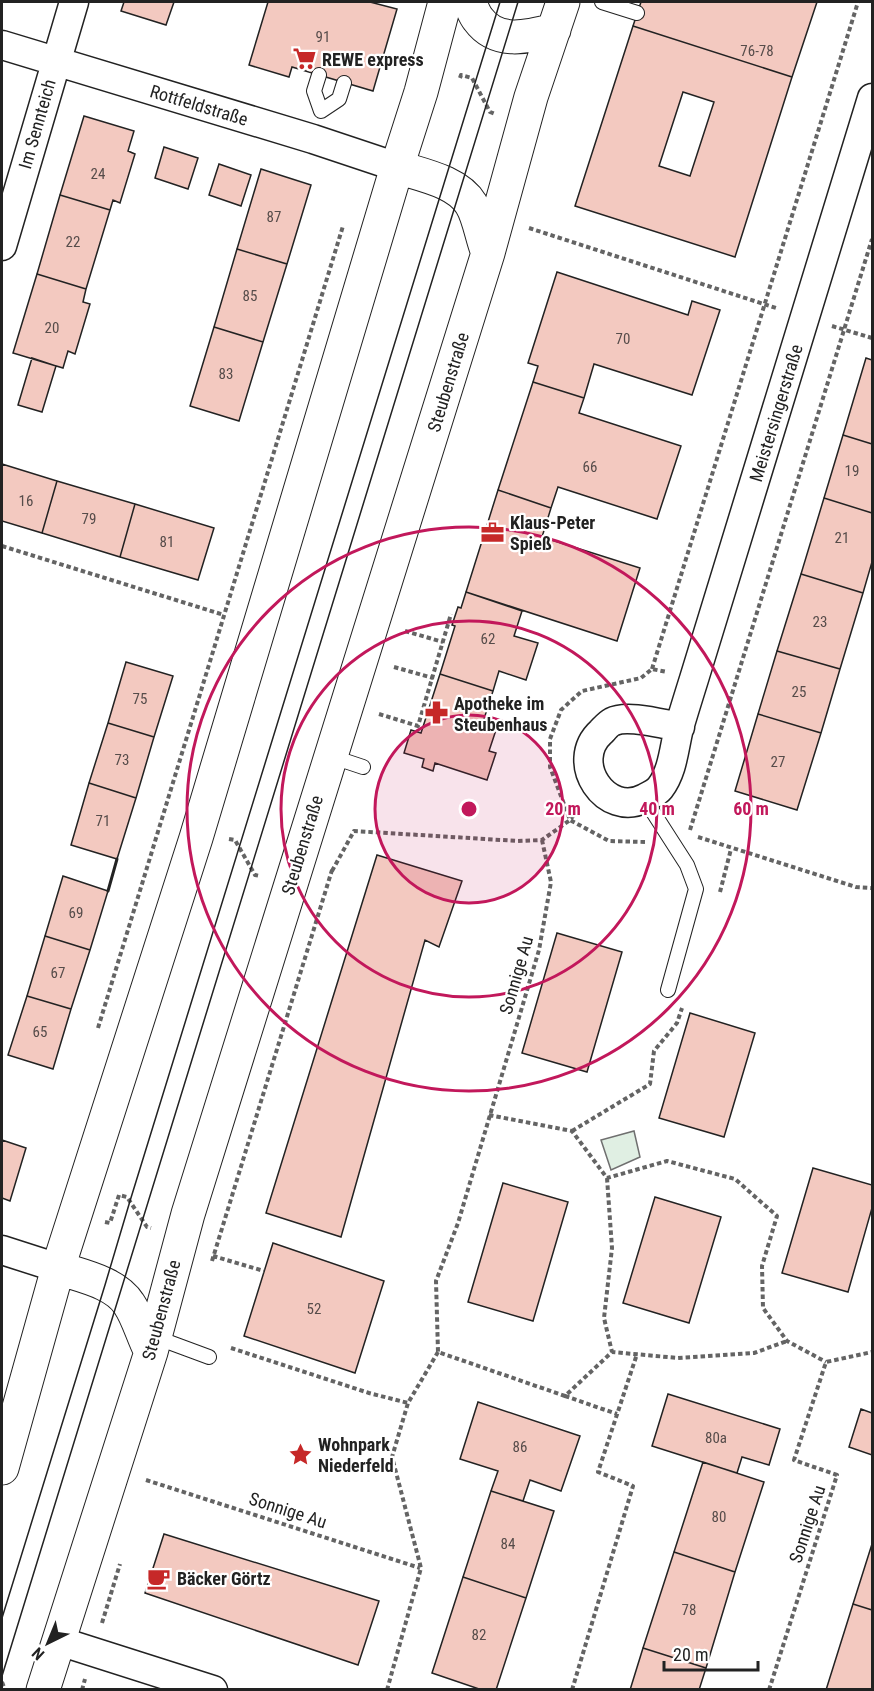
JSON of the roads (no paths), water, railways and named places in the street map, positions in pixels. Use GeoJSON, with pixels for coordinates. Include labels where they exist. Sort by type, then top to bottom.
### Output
{"type":"FeatureCollection","features":[{"type":"Feature","properties":{"kind":"street","name":"Im Sennteich"},"geometry":{"type":"LineString","coordinates":[[2,246],[74,2]]}},
{"type":"Feature","properties":{"kind":"street"},"geometry":{"type":"LineString","coordinates":[[2,1468],[58,1268],[191,855],[421,92],[445,2]]}},
{"type":"Feature","properties":{"kind":"street"},"geometry":{"type":"LineString","coordinates":[[469,2],[477,19],[491,33],[507,37],[527,37],[558,16]]}},
{"type":"Feature","properties":{"kind":"street","name":"Steubenstraße"},"geometry":{"type":"LineString","coordinates":[[43,1689],[153,1344],[188,1214],[488,253],[531,97],[558,16]]}},
{"type":"Feature","properties":{"kind":"street","name":"Rottfeldstraße"},"geometry":{"type":"LineString","coordinates":[[2,45],[55,61],[317,125],[397,167]]}},
{"type":"Feature","properties":{"kind":"street","name":"Meistersingerstraße"},"geometry":{"type":"LineString","coordinates":[[644,798],[658,791],[669,773],[680,727],[873,98]]}},
{"type":"Feature","properties":{"kind":"street"},"geometry":{"type":"LineString","coordinates":[[397,167],[459,190],[472,205],[488,253]]}},
{"type":"Feature","properties":{"kind":"street"},"geometry":{"type":"LineString","coordinates":[[644,798],[634,803],[611,799],[596,784],[588,766],[589,750],[597,735],[612,722],[636,719],[680,727]]}},
{"type":"Feature","properties":{"kind":"street"},"geometry":{"type":"LineString","coordinates":[[2,1250],[105,1285],[120,1294],[129,1304],[153,1344]]}},
{"type":"Feature","properties":{"kind":"street"},"geometry":{"type":"LineString","coordinates":[[59,1641],[213,1689]]}},
{"type":"Feature","properties":{"kind":"lane"},"geometry":{"type":"LineString","coordinates":[[602,2],[637,13]]}},
{"type":"Feature","properties":{"kind":"lane"},"geometry":{"type":"LineString","coordinates":[[317,125],[314,91],[319,75]]}},
{"type":"Feature","properties":{"kind":"lane"},"geometry":{"type":"LineString","coordinates":[[317,125],[339,99],[344,82]]}},
{"type":"Feature","properties":{"kind":"lane"},"geometry":{"type":"LineString","coordinates":[[330,756],[363,767]]}},
{"type":"Feature","properties":{"kind":"lane"},"geometry":{"type":"LineString","coordinates":[[644,798],[687,865],[696,890],[668,990]]}},
{"type":"Feature","properties":{"kind":"lane"},"geometry":{"type":"LineString","coordinates":[[153,1344],[209,1357]]}},
{"type":"Feature","properties":{"kind":"tram line"},"geometry":{"type":"LineString","coordinates":[[2,1618],[500,2]]}},
{"type":"Feature","properties":{"kind":"tram line"},"geometry":{"type":"LineString","coordinates":[[2,1676],[518,2]]}},
{"type":"Feature","properties":{"kind":"place","name":"REWE express"},"geometry":{"type":"Point","coordinates":[304,59]}},
{"type":"Feature","properties":{"kind":"place","name":"Klaus-Peter Spieß"},"geometry":{"type":"Point","coordinates":[492,532]}},
{"type":"Feature","properties":{"kind":"place","name":"Apotheke im Steubenhaus"},"geometry":{"type":"Point","coordinates":[436,713]}},
{"type":"Feature","properties":{"kind":"place","name":"Wohnpark Niederfeld"},"geometry":{"type":"Point","coordinates":[300,1454]}},
{"type":"Feature","properties":{"kind":"place","name":"Bäcker Görtz"},"geometry":{"type":"Point","coordinates":[159,1578]}}]}
